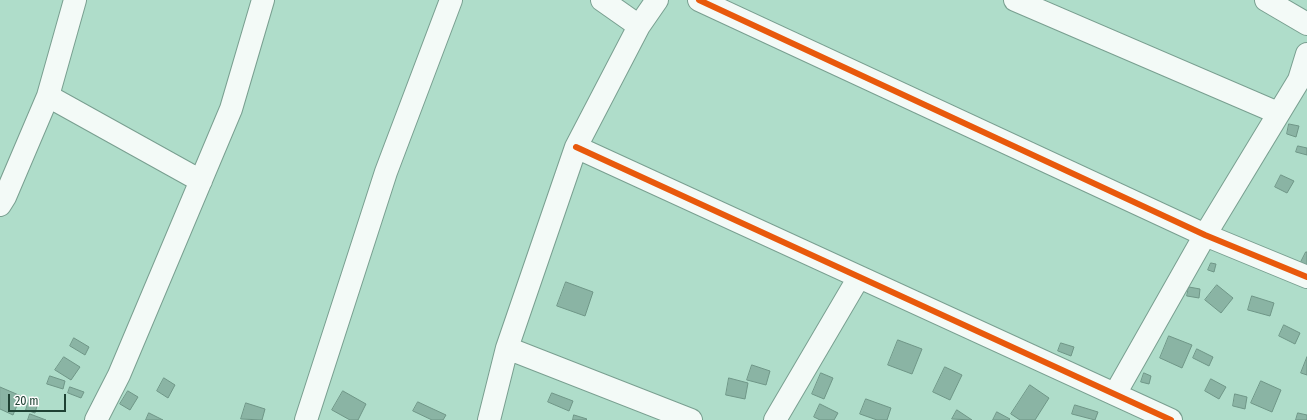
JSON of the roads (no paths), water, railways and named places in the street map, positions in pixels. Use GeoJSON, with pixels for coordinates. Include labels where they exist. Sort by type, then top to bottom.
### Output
{"type":"FeatureCollection","features":[{"type":"Feature","properties":{"kind":"street"},"geometry":{"type":"LineString","coordinates":[[0,205],[5,197],[48,96],[75,0]]}},
{"type":"Feature","properties":{"kind":"street"},"geometry":{"type":"LineString","coordinates":[[96,420],[119,375],[231,109],[263,0]]}},
{"type":"Feature","properties":{"kind":"street"},"geometry":{"type":"LineString","coordinates":[[306,420],[386,172],[452,0]]}},
{"type":"Feature","properties":{"kind":"street"},"geometry":{"type":"LineString","coordinates":[[602,0],[639,26]]}},
{"type":"Feature","properties":{"kind":"street"},"geometry":{"type":"LineString","coordinates":[[489,420],[507,348],[576,147],[639,26],[656,0]]}},
{"type":"Feature","properties":{"kind":"street"},"geometry":{"type":"LineString","coordinates":[[699,0],[1205,235],[1307,277]]}},
{"type":"Feature","properties":{"kind":"street"},"geometry":{"type":"LineString","coordinates":[[1015,0],[1278,113]]}},
{"type":"Feature","properties":{"kind":"street"},"geometry":{"type":"LineString","coordinates":[[1266,0],[1307,24]]}},
{"type":"Feature","properties":{"kind":"street"},"geometry":{"type":"LineString","coordinates":[[1115,394],[1205,235],[1278,113],[1303,82],[1307,54]]}},
{"type":"Feature","properties":{"kind":"street"},"geometry":{"type":"LineString","coordinates":[[48,96],[201,181]]}},
{"type":"Feature","properties":{"kind":"street"},"geometry":{"type":"LineString","coordinates":[[576,147],[1171,420]]}},
{"type":"Feature","properties":{"kind":"street"},"geometry":{"type":"LineString","coordinates":[[775,420],[859,276]]}},
{"type":"Feature","properties":{"kind":"street"},"geometry":{"type":"LineString","coordinates":[[507,348],[691,420]]}}]}
